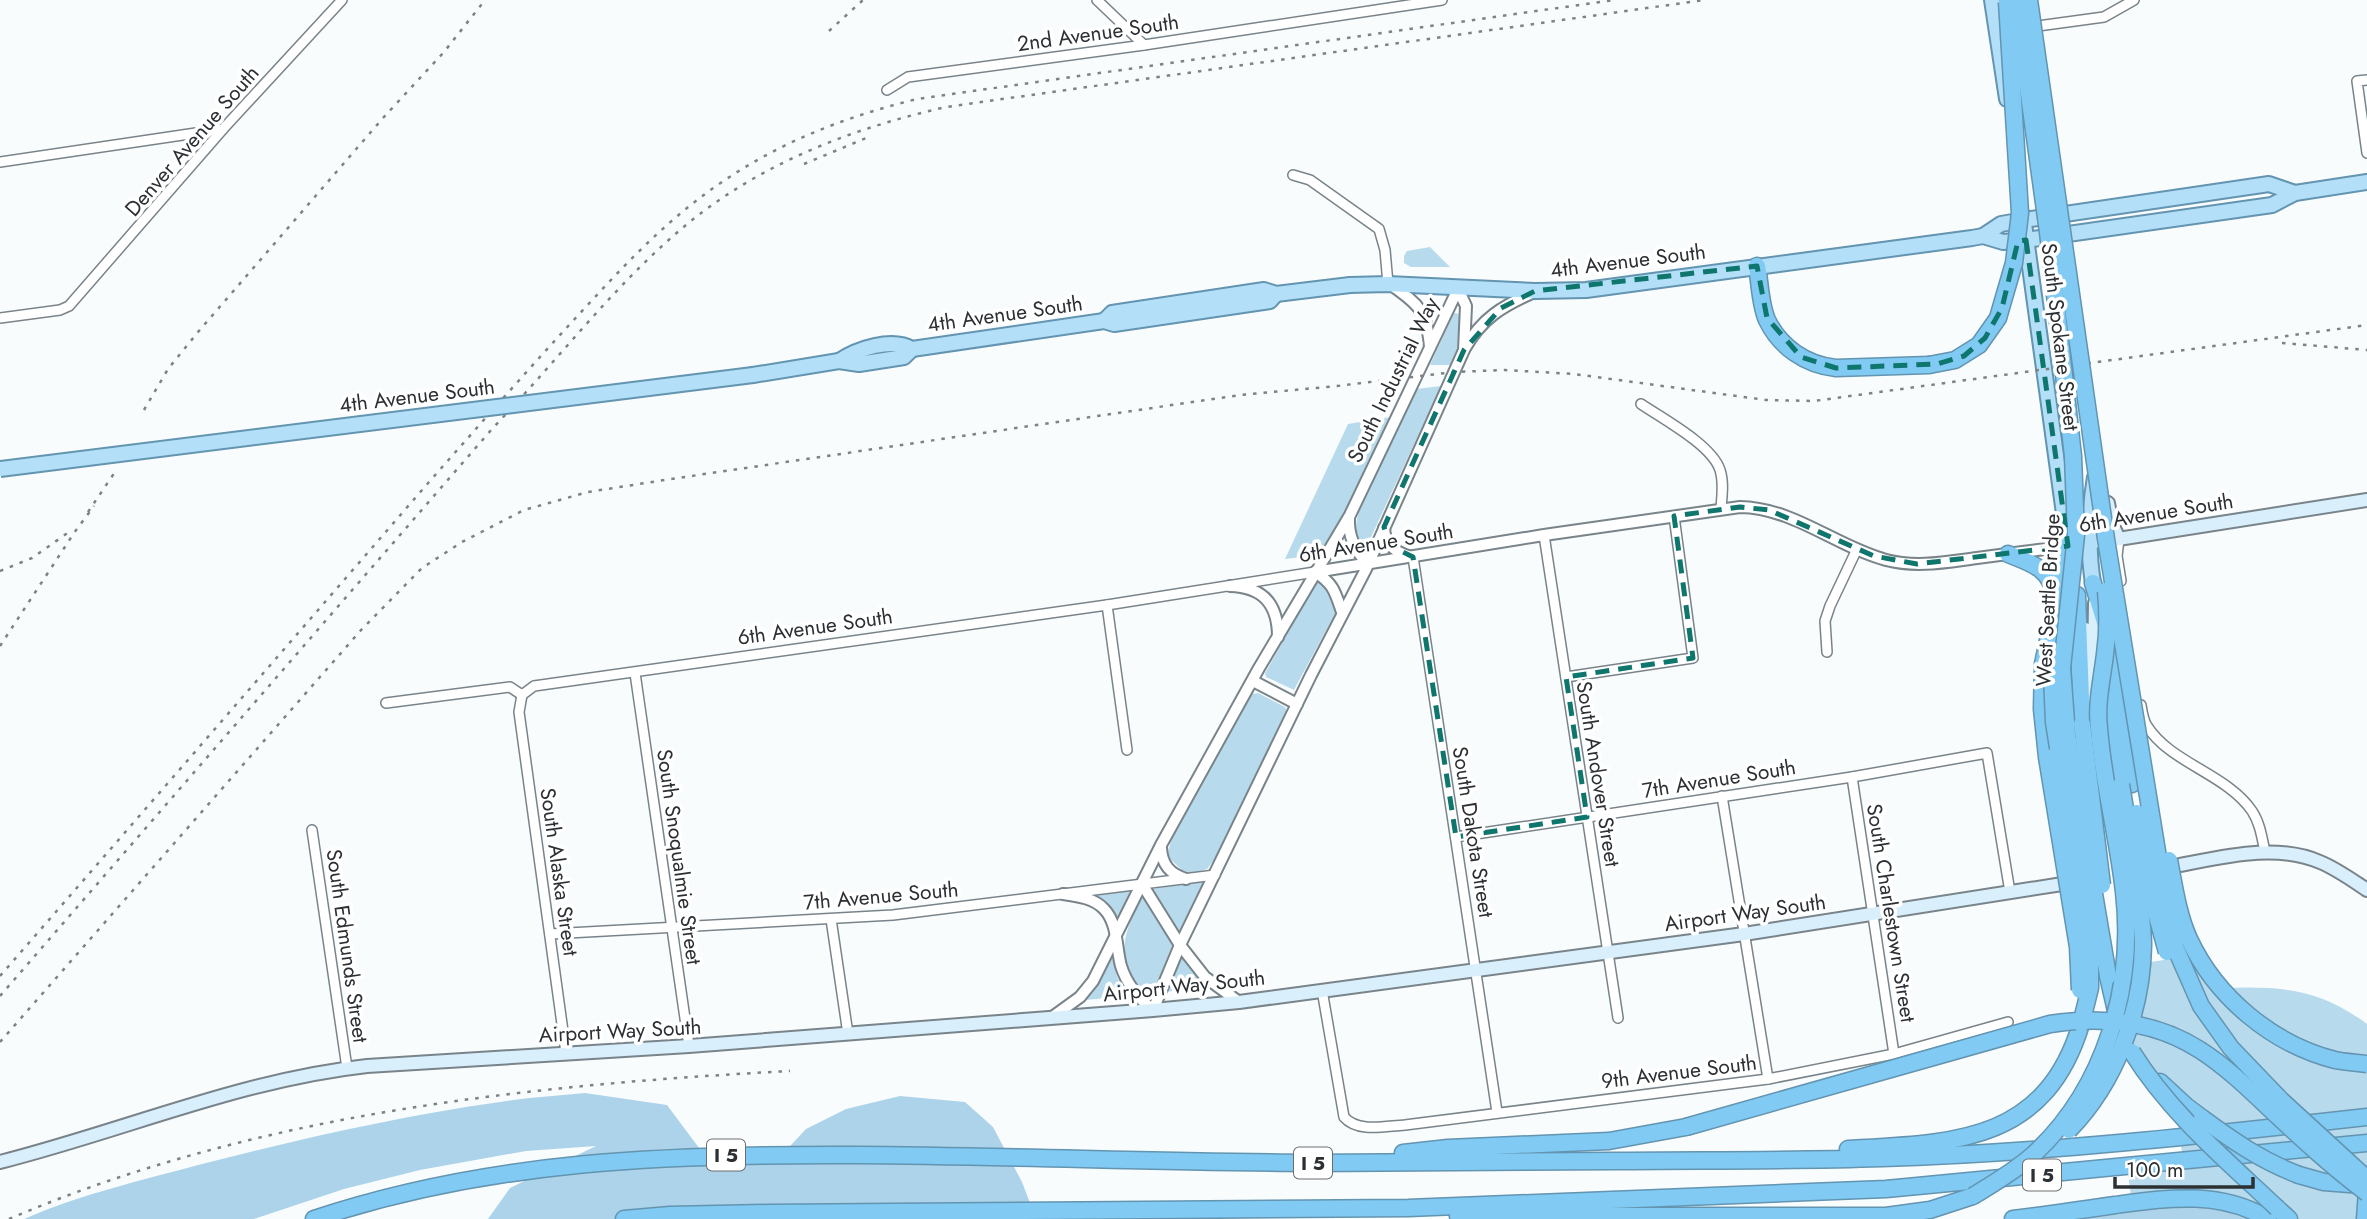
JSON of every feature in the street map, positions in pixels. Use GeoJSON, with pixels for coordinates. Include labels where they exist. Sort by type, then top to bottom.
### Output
{"type":"FeatureCollection","features":[{"type":"Feature","properties":{"kind":"highway"},"geometry":{"type":"LineString","coordinates":[[1758,266],[1767,318],[1780,338],[1801,358],[1825,367],[1929,365],[1955,360],[1979,345],[1998,318],[2014,263],[2020,213],[2007,0]]}},
{"type":"Feature","properties":{"kind":"highway","name":"West Seattle Bridge"},"geometry":{"type":"LineString","coordinates":[[2016,0],[2064,360],[2073,456],[2076,535],[2062,668],[2067,735],[2112,1000],[2122,1034],[2149,1079],[2272,1214]]}},
{"type":"Feature","properties":{"kind":"highway"},"geometry":{"type":"LineString","coordinates":[[2029,0],[2113,539],[2127,663],[2175,947],[2201,1006],[2231,1048],[2279,1098]]}},
{"type":"Feature","properties":{"kind":"highway"},"geometry":{"type":"LineString","coordinates":[[1884,1152],[1988,1131],[2016,1116],[2035,1102],[2059,1075],[2069,1058],[2081,1024],[2090,988],[2090,952],[2054,722],[2052,684],[2074,507]]}},
{"type":"Feature","properties":{"kind":"highway"},"geometry":{"type":"LineString","coordinates":[[1973,1196],[2025,1161],[2068,1116],[2098,1063],[2120,995],[2126,942],[2124,894],[2098,722],[2108,626],[2103,564],[2113,539]]}},
{"type":"Feature","properties":{"kind":"highway"},"geometry":{"type":"LineString","coordinates":[[2068,546],[2044,654],[2043,723],[2078,947],[2081,1024]]}},
{"type":"Feature","properties":{"kind":"highway"},"geometry":{"type":"LineString","coordinates":[[2008,554],[2033,564],[2046,574],[2052,584],[2054,603]]}},
{"type":"Feature","properties":{"kind":"highway"},"geometry":{"type":"LineString","coordinates":[[2093,583],[2113,653],[2110,708],[2149,887],[2167,950],[2192,1005],[2226,1052],[2367,1179]]}},
{"type":"Feature","properties":{"kind":"highway"},"geometry":{"type":"LineString","coordinates":[[2077,595],[2082,724],[2104,903],[2108,976]]}},
{"type":"Feature","properties":{"kind":"highway"},"geometry":{"type":"LineString","coordinates":[[2127,663],[2141,718],[2182,919],[2188,938],[2202,963],[2238,1007],[2266,1029],[2295,1046],[2335,1060],[2367,1064]]}},
{"type":"Feature","properties":{"kind":"highway"},"geometry":{"type":"LineString","coordinates":[[1408,1208],[1456,1216],[1774,1218],[1902,1215],[1930,1210],[1973,1196],[2016,1175],[2048,1151],[2076,1123],[2101,1089],[2123,1046],[2138,992],[2143,944],[2126,785]]}},
{"type":"Feature","properties":{"kind":"highway"},"geometry":{"type":"LineString","coordinates":[[1310,1163],[1448,1149],[1609,1141],[1686,1127],[2050,1024],[2074,1020],[2123,1022],[2164,1033],[2198,1048],[2247,1088],[2334,1169],[2367,1192],[2365,1219]]}},
{"type":"Feature","properties":{"kind":"highway"},"geometry":{"type":"LineString","coordinates":[[2132,1052],[2186,1106],[2271,1164],[2323,1182],[2367,1185]]}},
{"type":"Feature","properties":{"kind":"highway","name":"I 5"},"geometry":{"type":"LineString","coordinates":[[314,1219],[405,1193],[474,1178],[533,1169],[719,1155],[1015,1156],[1310,1163],[1774,1160],[1796,1150],[2023,1151],[2367,1116]]}},
{"type":"Feature","properties":{"kind":"highway","name":"I 5"},"geometry":{"type":"LineString","coordinates":[[624,1219],[683,1215],[865,1212],[1408,1208],[1886,1189],[2366,1144]]}},
{"type":"Feature","properties":{"kind":"highway"},"geometry":{"type":"LineString","coordinates":[[2013,1219],[2186,1197],[2220,1200],[2272,1214]]}},
{"type":"Feature","properties":{"kind":"main road","name":"South Spokane Street"},"geometry":{"type":"LineString","coordinates":[[1992,0],[2068,546],[2085,630],[2094,724],[2117,875]]}},
{"type":"Feature","properties":{"kind":"main road","name":"South Spokane Street"},"geometry":{"type":"LineString","coordinates":[[2034,0],[2097,455],[2113,539]]}},
{"type":"Feature","properties":{"kind":"main road"},"geometry":{"type":"LineString","coordinates":[[1997,31],[2038,26]]}},
{"type":"Feature","properties":{"kind":"main road","name":"4th Avenue South"},"geometry":{"type":"LineString","coordinates":[[1104,321],[1112,313],[1264,290],[1276,294],[1350,285],[1388,284],[1535,292],[1586,290],[1983,236],[2003,242],[2026,240],[2272,205],[2295,193],[2367,182]]}},
{"type":"Feature","properties":{"kind":"main road","name":"4th Avenue South"},"geometry":{"type":"LineString","coordinates":[[1983,236],[2001,224],[2269,184],[2295,193]]}},
{"type":"Feature","properties":{"kind":"main road","name":"4th Avenue South"},"geometry":{"type":"LineString","coordinates":[[0,469],[752,375],[839,361],[856,350],[902,343],[912,349],[1104,321],[1114,324],[1270,300],[1276,294]]}},
{"type":"Feature","properties":{"kind":"main road"},"geometry":{"type":"LineString","coordinates":[[1186,314],[1191,307],[1234,300],[1237,295]]}},
{"type":"Feature","properties":{"kind":"main road"},"geometry":{"type":"LineString","coordinates":[[2051,428],[2062,413],[2074,409],[2085,414],[2093,426]]}},
{"type":"Feature","properties":{"kind":"main road","name":"South Spokane Street"},"geometry":{"type":"LineString","coordinates":[[2091,679],[2096,637],[2089,512],[2097,455]]}},
{"type":"Feature","properties":{"kind":"main road","name":"6th Avenue South"},"geometry":{"type":"LineString","coordinates":[[2068,546],[2367,499]]}},
{"type":"Feature","properties":{"kind":"main road","name":"Airport Way South"},"geometry":{"type":"LineString","coordinates":[[0,1162],[247,1088],[286,1078],[347,1068],[689,1046],[1240,1002],[1744,934],[2265,852],[2283,852],[2317,860],[2367,890]]}},
{"type":"Feature","properties":{"kind":"street","name":"Denver Avenue South"},"geometry":{"type":"LineString","coordinates":[[0,318],[60,310],[69,306],[223,129],[342,0]]}},
{"type":"Feature","properties":{"kind":"street"},"geometry":{"type":"LineString","coordinates":[[1097,0],[1144,46]]}},
{"type":"Feature","properties":{"kind":"street"},"geometry":{"type":"LineString","coordinates":[[1360,0],[1362,12]]}},
{"type":"Feature","properties":{"kind":"street","name":"2nd Avenue South"},"geometry":{"type":"LineString","coordinates":[[887,90],[908,77],[1144,46],[1442,0]]}},
{"type":"Feature","properties":{"kind":"street"},"geometry":{"type":"LineString","coordinates":[[2038,26],[2104,17],[2134,0]]}},
{"type":"Feature","properties":{"kind":"street"},"geometry":{"type":"LineString","coordinates":[[2362,81],[2367,153]]}},
{"type":"Feature","properties":{"kind":"street"},"geometry":{"type":"LineString","coordinates":[[0,162],[223,129]]}},
{"type":"Feature","properties":{"kind":"street"},"geometry":{"type":"LineString","coordinates":[[1293,175],[1310,180],[1379,229],[1384,243],[1388,284],[1419,307],[1429,327],[1430,348]]}},
{"type":"Feature","properties":{"kind":"street","name":"South Industrial Way"},"geometry":{"type":"LineString","coordinates":[[1051,1018],[1080,998],[1093,981],[1161,845],[1350,515],[1458,289]]}},
{"type":"Feature","properties":{"kind":"street","name":"South Industrial Way"},"geometry":{"type":"LineString","coordinates":[[1153,1010],[1180,945],[1368,564],[1464,350],[1466,306],[1458,289]]}},
{"type":"Feature","properties":{"kind":"street"},"geometry":{"type":"LineString","coordinates":[[1464,350],[1478,330],[1501,308],[1535,292]]}},
{"type":"Feature","properties":{"kind":"street"},"geometry":{"type":"LineString","coordinates":[[1641,404],[1703,447],[1717,462],[1723,485],[1721,508]]}},
{"type":"Feature","properties":{"kind":"street","name":"6th Avenue South"},"geometry":{"type":"LineString","coordinates":[[386,703],[510,687],[522,695],[534,687],[1107,605],[1721,508],[1753,507],[1769,510],[1802,522],[1857,549],[1895,562],[1954,562],[2068,546]]}},
{"type":"Feature","properties":{"kind":"street"},"geometry":{"type":"LineString","coordinates":[[1350,515],[1353,543],[1368,564]]}},
{"type":"Feature","properties":{"kind":"street"},"geometry":{"type":"LineString","coordinates":[[1566,677],[1693,658],[1674,516]]}},
{"type":"Feature","properties":{"kind":"street"},"geometry":{"type":"LineString","coordinates":[[1384,527],[1389,545],[1394,550],[1413,557]]}},
{"type":"Feature","properties":{"kind":"street","name":"South Andover Street"},"geometry":{"type":"LineString","coordinates":[[1544,535],[1618,1018]]}},
{"type":"Feature","properties":{"kind":"street","name":"South Spokane Street"},"geometry":{"type":"LineString","coordinates":[[2113,539],[2146,725],[2166,745],[2246,803],[2258,824],[2265,852]]}},
{"type":"Feature","properties":{"kind":"street"},"geometry":{"type":"LineString","coordinates":[[1827,652],[1825,621],[1857,549]]}},
{"type":"Feature","properties":{"kind":"street","name":"South Dakota Street"},"geometry":{"type":"LineString","coordinates":[[1413,557],[1497,1112]]}},
{"type":"Feature","properties":{"kind":"street"},"geometry":{"type":"LineString","coordinates":[[1315,572],[1333,587],[1342,612]]}},
{"type":"Feature","properties":{"kind":"street"},"geometry":{"type":"LineString","coordinates":[[1230,586],[1244,586],[1267,599],[1277,617],[1278,637]]}},
{"type":"Feature","properties":{"kind":"street"},"geometry":{"type":"LineString","coordinates":[[1107,605],[1127,750]]}},
{"type":"Feature","properties":{"kind":"street","name":"South Snoqualmie Street"},"geometry":{"type":"LineString","coordinates":[[635,673],[689,1046]]}},
{"type":"Feature","properties":{"kind":"street"},"geometry":{"type":"LineString","coordinates":[[1254,681],[1297,704]]}},
{"type":"Feature","properties":{"kind":"street","name":"South Alaska Street"},"geometry":{"type":"LineString","coordinates":[[522,695],[519,712],[566,1053]]}},
{"type":"Feature","properties":{"kind":"street","name":"7th Avenue South"},"geometry":{"type":"LineString","coordinates":[[1455,837],[1852,777],[1987,753],[2010,892]]}},
{"type":"Feature","properties":{"kind":"street","name":"South Charlestown Street"},"geometry":{"type":"LineString","coordinates":[[1852,777],[1894,1054]]}},
{"type":"Feature","properties":{"kind":"street"},"geometry":{"type":"LineString","coordinates":[[1722,796],[1768,1079]]}},
{"type":"Feature","properties":{"kind":"street","name":"South Edmunds Street"},"geometry":{"type":"LineString","coordinates":[[312,830],[347,1068]]}},
{"type":"Feature","properties":{"kind":"street"},"geometry":{"type":"LineString","coordinates":[[1161,845],[1162,857],[1169,871],[1186,879]]}},
{"type":"Feature","properties":{"kind":"street","name":"7th Avenue South"},"geometry":{"type":"LineString","coordinates":[[550,934],[893,915],[1215,875]]}},
{"type":"Feature","properties":{"kind":"street"},"geometry":{"type":"LineString","coordinates":[[1142,884],[1180,945],[1205,977],[1240,1002]]}},
{"type":"Feature","properties":{"kind":"street"},"geometry":{"type":"LineString","coordinates":[[1063,894],[1094,901],[1104,909],[1111,919],[1121,966],[1128,983],[1140,1000],[1153,1010]]}},
{"type":"Feature","properties":{"kind":"street"},"geometry":{"type":"LineString","coordinates":[[831,919],[848,1034]]}},
{"type":"Feature","properties":{"kind":"street","name":"9th Avenue South"},"geometry":{"type":"LineString","coordinates":[[1322,990],[1343,1117],[1359,1127],[1405,1125],[1768,1079],[1894,1054],[2008,1022]]}},
{"type":"Feature","properties":{"kind":"highlighted area"},"geometry":{"type":"Polygon","coordinates":[[[2026,240],[2068,546],[1917,564],[1874,556],[1769,510],[1740,507],[1674,516],[1693,658],[1566,677],[1587,817],[1456,837],[1413,557],[1389,545],[1384,527],[1464,350],[1501,308],[1535,291],[1757,266],[1767,318],[1801,357],[1836,368],[1937,364],[1964,356],[1985,338],[2002,308],[2018,241],[2026,240]]]}},
{"type":"Feature","properties":{"kind":"shaded area"},"geometry":{"type":"Polygon","coordinates":[[[1430,247],[1450,267],[1411,267],[1404,263],[1407,251],[1430,247]]]}},
{"type":"Feature","properties":{"kind":"shaded area"},"geometry":{"type":"Polygon","coordinates":[[[1454,313],[1461,314],[1462,334],[1453,365],[1430,365],[1454,313]]]}},
{"type":"Feature","properties":{"kind":"shaded area"},"geometry":{"type":"Polygon","coordinates":[[[1441,386],[1366,548],[1356,533],[1358,514],[1416,389],[1441,386]]]}},
{"type":"Feature","properties":{"kind":"shaded area"},"geometry":{"type":"Polygon","coordinates":[[[1391,417],[1339,523],[1319,555],[1285,559],[1348,424],[1391,417]]]}},
{"type":"Feature","properties":{"kind":"shaded area"},"geometry":{"type":"Polygon","coordinates":[[[1325,582],[1337,610],[1294,690],[1266,677],[1265,673],[1316,583],[1325,582]]]}},
{"type":"Feature","properties":{"kind":"shaded area"},"geometry":{"type":"Polygon","coordinates":[[[1258,693],[1285,707],[1287,711],[1215,859],[1207,869],[1194,873],[1183,871],[1170,859],[1168,851],[1177,823],[1252,694],[1258,693]]]}},
{"type":"Feature","properties":{"kind":"shaded area"},"geometry":{"type":"Polygon","coordinates":[[[1206,881],[1181,934],[1152,889],[1206,881]]]}},
{"type":"Feature","properties":{"kind":"shaded area"},"geometry":{"type":"Polygon","coordinates":[[[1130,891],[1117,920],[1107,905],[1095,895],[1130,891]]]}},
{"type":"Feature","properties":{"kind":"shaded area"},"geometry":{"type":"Polygon","coordinates":[[[1144,894],[1173,943],[1153,993],[1144,994],[1128,968],[1124,945],[1131,921],[1144,894]]]}},
{"type":"Feature","properties":{"kind":"shaded area"},"geometry":{"type":"Polygon","coordinates":[[[1181,951],[1208,987],[1164,992],[1181,951]]]}},
{"type":"Feature","properties":{"kind":"shaded area"},"geometry":{"type":"Polygon","coordinates":[[[1112,953],[1117,977],[1127,996],[1086,1000],[1098,985],[1112,953]]]}},
{"type":"Feature","properties":{"kind":"shaded area"},"geometry":{"type":"Polygon","coordinates":[[[2199,955],[2222,988],[2281,989],[2315,996],[2367,1024],[2367,1219],[2257,1219],[2245,1217],[2230,1209],[2133,1210],[2127,1167],[2183,1161],[2176,1106],[2133,1046],[2116,1007],[2108,968],[2199,955]]]}},
{"type":"Feature","properties":{"kind":"shaded area"},"geometry":{"type":"Polygon","coordinates":[[[585,1093],[667,1105],[708,1160],[778,1159],[806,1129],[846,1109],[900,1096],[965,1102],[993,1127],[1022,1182],[1036,1219],[488,1219],[510,1188],[596,1146],[526,1151],[420,1170],[344,1189],[254,1219],[24,1219],[112,1188],[313,1137],[463,1108],[585,1093]]]}},
{"type":"Feature","properties":{"kind":"shaded area"},"geometry":{"type":"Polygon","coordinates":[[[2194,1204],[2230,1209],[2245,1217],[2257,1219],[2064,1219],[2194,1204]]]}},
{"type":"Feature","properties":{"kind":"railway"},"geometry":{"type":"LineString","coordinates":[[144,410],[168,369],[198,332],[383,118],[444,52],[485,0]]}},
{"type":"Feature","properties":{"kind":"railway"},"geometry":{"type":"LineString","coordinates":[[829,31],[863,0]]}},
{"type":"Feature","properties":{"kind":"railway"},"geometry":{"type":"LineString","coordinates":[[0,976],[429,482],[571,323],[661,230],[701,197],[745,167],[792,142],[841,122],[917,99],[1614,0]]}},
{"type":"Feature","properties":{"kind":"railway"},"geometry":{"type":"LineString","coordinates":[[0,996],[492,429],[610,298],[686,225],[745,183],[843,137],[946,107],[1704,0]]}},
{"type":"Feature","properties":{"kind":"railway"},"geometry":{"type":"LineString","coordinates":[[804,164],[871,136]]}},
{"type":"Feature","properties":{"kind":"railway"},"geometry":{"type":"LineString","coordinates":[[0,1042],[362,629],[422,568],[462,542],[524,510],[588,492],[671,479],[1240,395],[1454,372],[1505,370],[1574,374],[1766,400],[1814,401],[2367,325]]}},
{"type":"Feature","properties":{"kind":"railway"},"geometry":{"type":"LineString","coordinates":[[2282,343],[2367,350]]}},
{"type":"Feature","properties":{"kind":"railway"},"geometry":{"type":"LineString","coordinates":[[88,512],[117,469]]}},
{"type":"Feature","properties":{"kind":"railway"},"geometry":{"type":"LineString","coordinates":[[0,646],[94,506]]}},
{"type":"Feature","properties":{"kind":"railway"},"geometry":{"type":"LineString","coordinates":[[0,571],[32,558],[69,532]]}},
{"type":"Feature","properties":{"kind":"railway"},"geometry":{"type":"LineString","coordinates":[[9,1219],[102,1183],[197,1154],[294,1130],[392,1111],[591,1085],[790,1071]]}}]}
